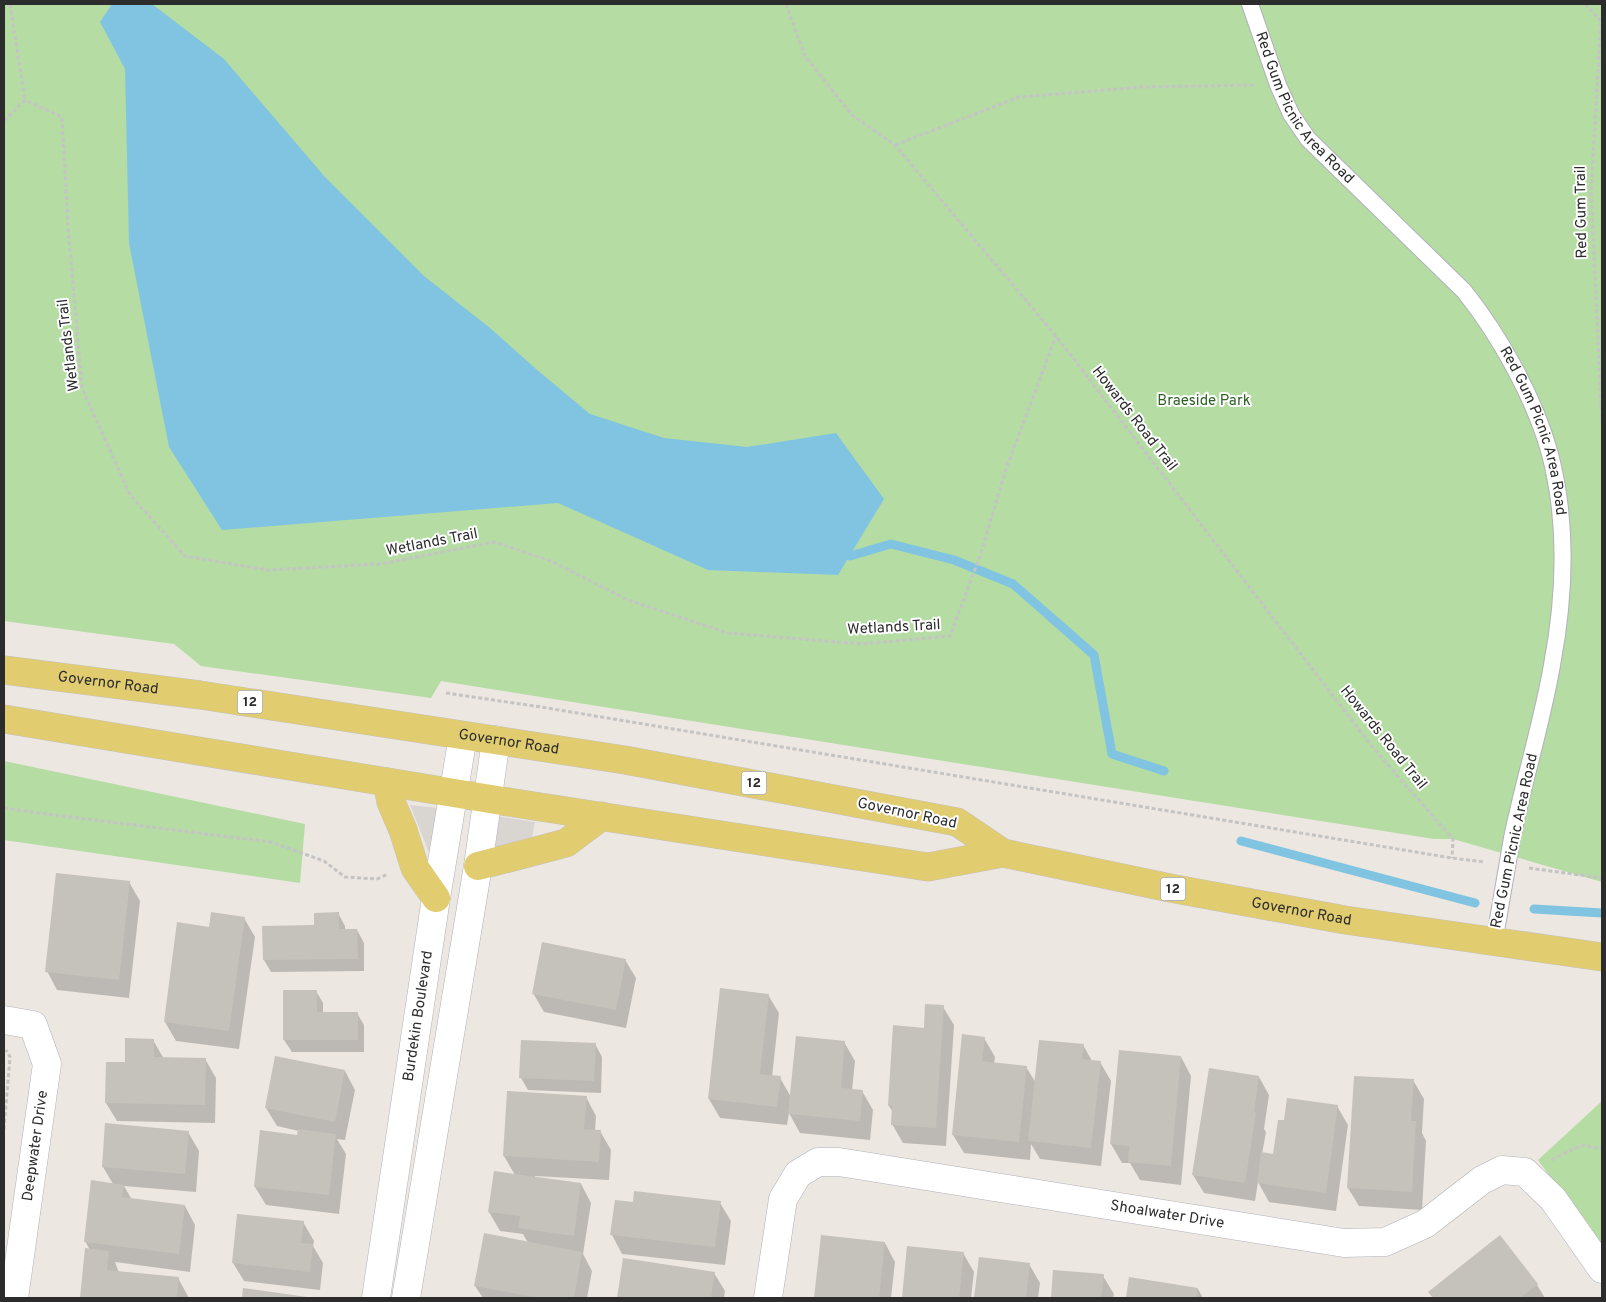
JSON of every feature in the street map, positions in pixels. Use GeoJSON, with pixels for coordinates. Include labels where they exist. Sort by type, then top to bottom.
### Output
{"type":"FeatureCollection","features":[{"type":"Feature","properties":{"kind":"main road","name":"Governor Road"},"geometry":{"type":"LineString","coordinates":[[4,670],[200,694],[634,762],[957,822],[1003,853],[1170,888],[1296,911],[1494,943],[1602,957]]}},
{"type":"Feature","properties":{"kind":"main road","name":"Governor Road"},"geometry":{"type":"LineString","coordinates":[[4,720],[928,867],[1003,853]]}},
{"type":"Feature","properties":{"kind":"main road"},"geometry":{"type":"LineString","coordinates":[[386,782],[391,802],[403,830],[415,868],[436,898]]}},
{"type":"Feature","properties":{"kind":"main road"},"geometry":{"type":"LineString","coordinates":[[478,866],[566,843],[602,816]]}},
{"type":"Feature","properties":{"kind":"street","name":"Burdekin Boulevard"},"geometry":{"type":"LineString","coordinates":[[376,1298],[436,898],[463,736]]}},
{"type":"Feature","properties":{"kind":"street"},"geometry":{"type":"LineString","coordinates":[[406,1298],[478,866],[496,740]]}},
{"type":"Feature","properties":{"kind":"street","name":"Deepwater Drive"},"geometry":{"type":"LineString","coordinates":[[4,1020],[33,1025],[47,1064],[14,1298]]}},
{"type":"Feature","properties":{"kind":"street","name":"Shoalwater Drive"},"geometry":{"type":"LineString","coordinates":[[768,1298],[783,1199],[798,1174],[818,1162],[840,1162],[1344,1243],[1385,1242],[1425,1224],[1482,1180],[1502,1170],[1525,1172],[1534,1178]]}},
{"type":"Feature","properties":{"kind":"street"},"geometry":{"type":"LineString","coordinates":[[1534,1178],[1553,1199],[1602,1269]]}},
{"type":"Feature","properties":{"kind":"lane","name":"Red Gum Picnic Area Road"},"geometry":{"type":"LineString","coordinates":[[1250,4],[1278,85],[1291,114],[1308,139],[1464,291],[1484,316],[1511,363],[1545,438],[1559,503],[1562,546],[1562,591],[1552,664],[1512,838],[1494,943]]}},
{"type":"Feature","properties":{"kind":"path"},"geometry":{"type":"LineString","coordinates":[[4,121],[25,100],[10,4]]}},
{"type":"Feature","properties":{"kind":"path","name":"Howards Road Trail"},"geometry":{"type":"LineString","coordinates":[[786,4],[805,56],[852,115],[895,145],[1056,336],[1374,749],[1453,839],[1452,858]]}},
{"type":"Feature","properties":{"kind":"path","name":"Red Gum Trail"},"geometry":{"type":"LineString","coordinates":[[1585,4],[1601,21],[1591,190],[1602,426]]}},
{"type":"Feature","properties":{"kind":"path"},"geometry":{"type":"LineString","coordinates":[[895,145],[1019,97],[1143,86],[1278,85]]}},
{"type":"Feature","properties":{"kind":"path","name":"Wetlands Trail"},"geometry":{"type":"LineString","coordinates":[[25,100],[62,117],[68,226],[82,388],[130,495],[185,556],[268,570],[380,564],[495,542],[553,562],[628,600],[728,633],[862,644],[950,636],[980,556],[1006,469],[1056,336]]}},
{"type":"Feature","properties":{"kind":"path"},"geometry":{"type":"LineString","coordinates":[[446,693],[541,707],[1452,858],[1602,878]]}},
{"type":"Feature","properties":{"kind":"path"},"geometry":{"type":"LineString","coordinates":[[4,808],[271,842],[324,861],[345,877],[376,879],[392,872]]}},
{"type":"Feature","properties":{"kind":"path"},"geometry":{"type":"LineString","coordinates":[[4,1045],[10,1057],[4,1129]]}},
{"type":"Feature","properties":{"kind":"path"},"geometry":{"type":"LineString","coordinates":[[1534,1178],[1556,1156],[1584,1145],[1602,1149]]}},
{"type":"Feature","properties":{"kind":"green space","name":"Braeside Park"},"geometry":{"type":"Polygon","coordinates":[[[4,4],[1602,4],[1602,882],[1453,839],[1434,839],[441,681],[431,698],[201,666],[174,644],[4,621],[4,4]]]}},
{"type":"Feature","properties":{"kind":"green space"},"geometry":{"type":"Polygon","coordinates":[[[4,761],[305,824],[300,883],[4,840],[4,761]]]}},
{"type":"Feature","properties":{"kind":"green space"},"geometry":{"type":"Polygon","coordinates":[[[1602,1101],[1602,1248],[1538,1160],[1602,1101]]]}},
{"type":"Feature","properties":{"kind":"shaded area"},"geometry":{"type":"Polygon","coordinates":[[[410,805],[439,808],[430,855],[410,805]]]}},
{"type":"Feature","properties":{"kind":"shaded area"},"geometry":{"type":"Polygon","coordinates":[[[496,816],[535,822],[532,837],[489,849],[496,816]]]}},
{"type":"Feature","properties":{"kind":"water"},"geometry":{"type":"Polygon","coordinates":[[[112,4],[152,4],[224,59],[325,177],[424,276],[490,328],[590,414],[664,438],[747,447],[836,433],[884,499],[838,575],[708,570],[558,503],[222,530],[169,447],[129,243],[125,69],[100,22],[112,4]]]}},
{"type":"Feature","properties":{"kind":"building"},"geometry":{"type":"Polygon","coordinates":[[[56,873],[130,881],[119,980],[45,972],[56,873]]]}},
{"type":"Feature","properties":{"kind":"building"},"geometry":{"type":"Polygon","coordinates":[[[211,912],[245,917],[229,1031],[164,1022],[177,922],[209,927],[211,912]]]}},
{"type":"Feature","properties":{"kind":"building"},"geometry":{"type":"Polygon","coordinates":[[[339,912],[339,929],[357,929],[358,959],[263,960],[262,926],[314,925],[314,913],[339,912]]]}},
{"type":"Feature","properties":{"kind":"building"},"geometry":{"type":"Polygon","coordinates":[[[542,942],[626,959],[616,1010],[532,994],[542,942]]]}},
{"type":"Feature","properties":{"kind":"building"},"geometry":{"type":"Polygon","coordinates":[[[720,988],[769,994],[760,1074],[781,1076],[777,1107],[708,1099],[720,988]]]}},
{"type":"Feature","properties":{"kind":"building"},"geometry":{"type":"Polygon","coordinates":[[[283,990],[317,990],[317,1012],[358,1012],[358,1040],[283,1040],[283,990]]]}},
{"type":"Feature","properties":{"kind":"building"},"geometry":{"type":"Polygon","coordinates":[[[925,1004],[944,1005],[936,1128],[891,1125],[892,1106],[888,1106],[893,1025],[924,1028],[925,1004]]]}},
{"type":"Feature","properties":{"kind":"building"},"geometry":{"type":"Polygon","coordinates":[[[962,1034],[985,1037],[982,1061],[1027,1066],[1019,1142],[952,1135],[962,1034]]]}},
{"type":"Feature","properties":{"kind":"building"},"geometry":{"type":"Polygon","coordinates":[[[796,1036],[845,1041],[841,1088],[863,1090],[860,1121],[788,1114],[796,1036]]]}},
{"type":"Feature","properties":{"kind":"building"},"geometry":{"type":"Polygon","coordinates":[[[125,1038],[154,1039],[154,1057],[206,1058],[205,1105],[105,1103],[106,1062],[125,1062],[125,1038]]]}},
{"type":"Feature","properties":{"kind":"building"},"geometry":{"type":"Polygon","coordinates":[[[521,1040],[596,1043],[594,1081],[519,1078],[521,1040]]]}},
{"type":"Feature","properties":{"kind":"building"},"geometry":{"type":"Polygon","coordinates":[[[1039,1040],[1084,1044],[1082,1059],[1101,1061],[1091,1148],[1028,1141],[1039,1040]]]}},
{"type":"Feature","properties":{"kind":"building"},"geometry":{"type":"Polygon","coordinates":[[[1119,1050],[1181,1056],[1171,1166],[1128,1162],[1129,1146],[1110,1144],[1119,1050]]]}},
{"type":"Feature","properties":{"kind":"building"},"geometry":{"type":"Polygon","coordinates":[[[275,1056],[345,1070],[335,1122],[265,1108],[275,1056]]]}},
{"type":"Feature","properties":{"kind":"building"},"geometry":{"type":"Polygon","coordinates":[[[1209,1068],[1259,1076],[1254,1112],[1256,1113],[1245,1183],[1192,1175],[1209,1068]]]}},
{"type":"Feature","properties":{"kind":"building"},"geometry":{"type":"Polygon","coordinates":[[[1354,1076],[1414,1079],[1411,1121],[1416,1121],[1412,1192],[1347,1188],[1354,1076]]]}},
{"type":"Feature","properties":{"kind":"building"},"geometry":{"type":"Polygon","coordinates":[[[507,1091],[587,1096],[584,1129],[601,1130],[599,1162],[503,1156],[507,1091]]]}},
{"type":"Feature","properties":{"kind":"building"},"geometry":{"type":"Polygon","coordinates":[[[1287,1098],[1338,1105],[1326,1193],[1257,1183],[1261,1152],[1273,1154],[1278,1120],[1284,1120],[1287,1098]]]}},
{"type":"Feature","properties":{"kind":"building"},"geometry":{"type":"Polygon","coordinates":[[[105,1123],[189,1131],[185,1174],[102,1167],[105,1123]]]}},
{"type":"Feature","properties":{"kind":"building"},"geometry":{"type":"Polygon","coordinates":[[[298,1129],[336,1134],[329,1195],[254,1187],[260,1130],[297,1135],[298,1129]]]}},
{"type":"Feature","properties":{"kind":"building"},"geometry":{"type":"Polygon","coordinates":[[[494,1171],[581,1183],[574,1236],[518,1228],[520,1216],[488,1212],[494,1171]]]}},
{"type":"Feature","properties":{"kind":"building"},"geometry":{"type":"Polygon","coordinates":[[[91,1180],[124,1185],[122,1197],[185,1205],[179,1254],[84,1242],[91,1180]]]}},
{"type":"Feature","properties":{"kind":"building"},"geometry":{"type":"Polygon","coordinates":[[[634,1191],[721,1201],[715,1247],[610,1235],[615,1200],[633,1202],[634,1191]]]}},
{"type":"Feature","properties":{"kind":"building"},"geometry":{"type":"Polygon","coordinates":[[[237,1214],[304,1221],[301,1243],[313,1244],[310,1272],[232,1263],[237,1214]]]}},
{"type":"Feature","properties":{"kind":"building"},"geometry":{"type":"Polygon","coordinates":[[[484,1233],[582,1252],[574,1298],[540,1298],[474,1286],[484,1233]]]}},
{"type":"Feature","properties":{"kind":"building"},"geometry":{"type":"Polygon","coordinates":[[[821,1235],[885,1242],[879,1298],[814,1298],[821,1235]]]}},
{"type":"Feature","properties":{"kind":"building"},"geometry":{"type":"Polygon","coordinates":[[[1500,1235],[1538,1284],[1520,1298],[1433,1298],[1428,1292],[1500,1235]]]}},
{"type":"Feature","properties":{"kind":"building"},"geometry":{"type":"Polygon","coordinates":[[[907,1246],[964,1252],[959,1298],[902,1298],[907,1246]]]}},
{"type":"Feature","properties":{"kind":"building"},"geometry":{"type":"Polygon","coordinates":[[[85,1248],[109,1251],[107,1270],[179,1277],[177,1298],[80,1298],[85,1248]]]}},
{"type":"Feature","properties":{"kind":"building"},"geometry":{"type":"Polygon","coordinates":[[[979,1257],[1030,1263],[1026,1298],[974,1298],[979,1257]]]}},
{"type":"Feature","properties":{"kind":"building"},"geometry":{"type":"Polygon","coordinates":[[[623,1258],[715,1272],[711,1298],[617,1298],[623,1258]]]}},
{"type":"Feature","properties":{"kind":"building"},"geometry":{"type":"Polygon","coordinates":[[[1053,1270],[1104,1274],[1101,1298],[1051,1298],[1053,1270]]]}},
{"type":"Feature","properties":{"kind":"building"},"geometry":{"type":"Polygon","coordinates":[[[1129,1277],[1198,1288],[1197,1298],[1126,1298],[1129,1277]]]}},
{"type":"Feature","properties":{"kind":"building"},"geometry":{"type":"Polygon","coordinates":[[[243,1288],[307,1297],[307,1298],[242,1298],[243,1288]]]}},
{"type":"Feature","properties":{"kind":"waterway"},"geometry":{"type":"LineString","coordinates":[[839,553],[850,556],[891,544],[954,560],[1013,584],[1094,655],[1112,754],[1164,771]]}},
{"type":"Feature","properties":{"kind":"waterway"},"geometry":{"type":"LineString","coordinates":[[1241,841],[1475,903]]}},
{"type":"Feature","properties":{"kind":"waterway"},"geometry":{"type":"LineString","coordinates":[[1534,909],[1602,913]]}}]}
